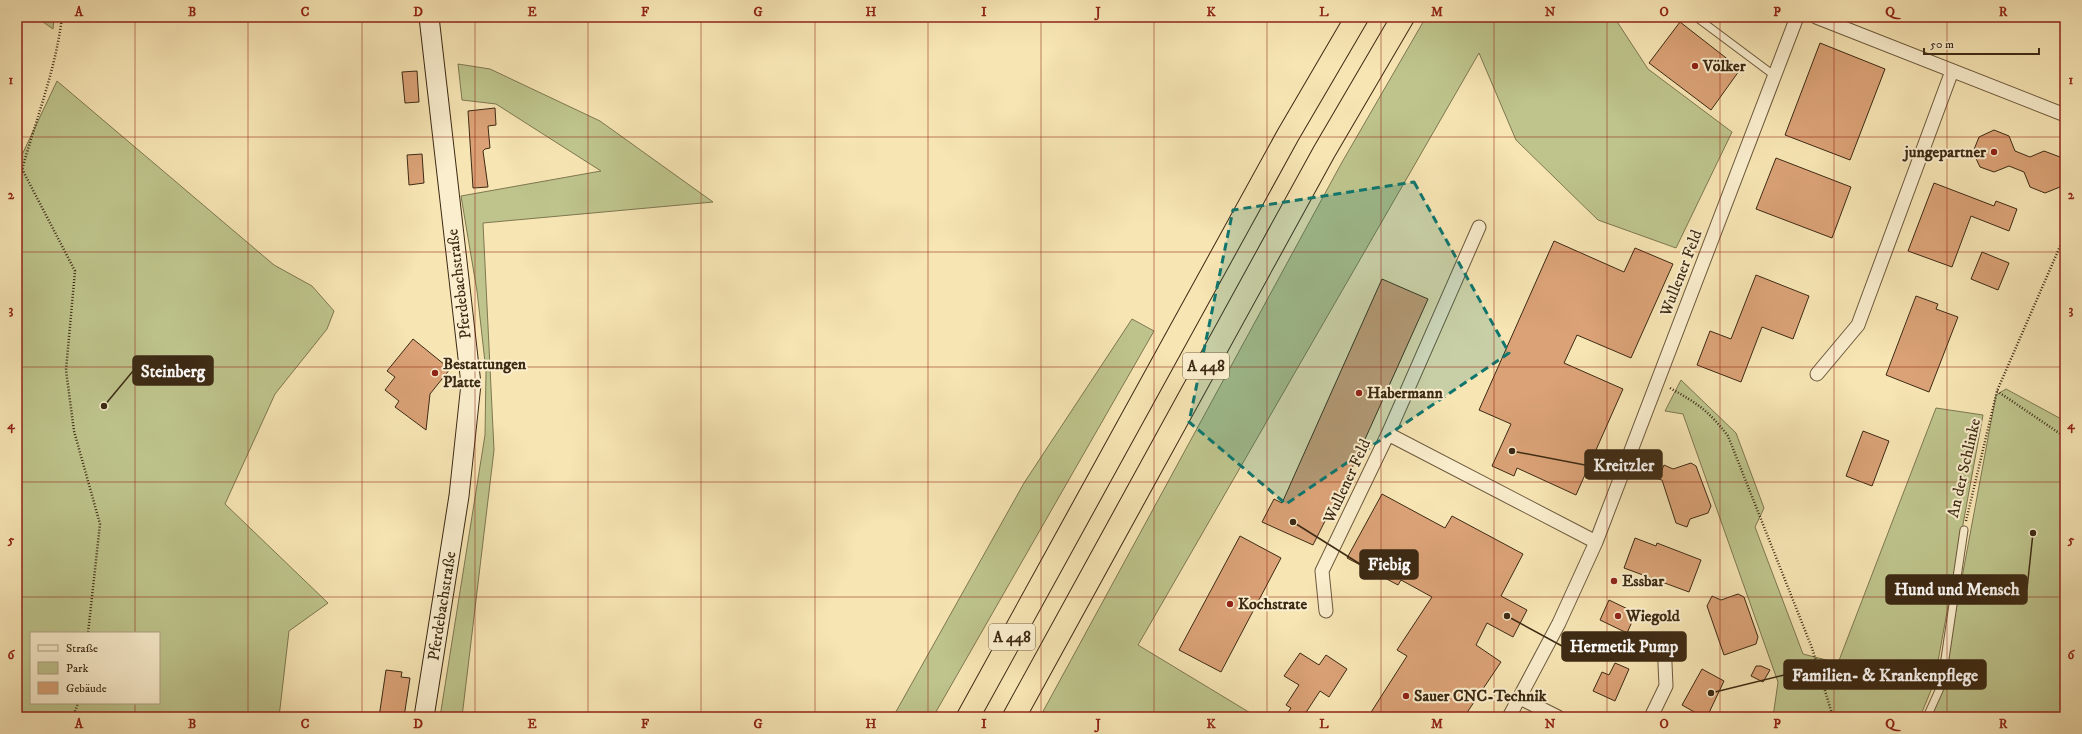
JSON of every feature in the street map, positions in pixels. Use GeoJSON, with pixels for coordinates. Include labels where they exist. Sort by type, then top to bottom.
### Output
{"type":"FeatureCollection","features":[{"type":"Feature","properties":{"kind":"highway","name":"A 448"},"geometry":{"type":"LineString","coordinates":[[968,717],[1288,135],[1357,17]]}},
{"type":"Feature","properties":{"kind":"highway","name":"A 448"},"geometry":{"type":"LineString","coordinates":[[1014,717],[1324,152],[1403,17]]}},
{"type":"Feature","properties":{"kind":"main road","name":"Pferdebachstraße"},"geometry":{"type":"LineString","coordinates":[[424,717],[460,496],[471,384],[429,17]]}},
{"type":"Feature","properties":{"kind":"street","name":"Wullener Feld"},"geometry":{"type":"LineString","coordinates":[[1509,717],[1559,623],[1596,542],[1797,17]]}},
{"type":"Feature","properties":{"kind":"street"},"geometry":{"type":"LineString","coordinates":[[1816,17],[2065,115]]}},
{"type":"Feature","properties":{"kind":"street"},"geometry":{"type":"LineString","coordinates":[[1816,374],[1858,325],[1952,71]]}},
{"type":"Feature","properties":{"kind":"street","name":"Wullener Feld"},"geometry":{"type":"LineString","coordinates":[[1326,611],[1322,571],[1388,434],[1479,227]]}},
{"type":"Feature","properties":{"kind":"street","name":"Wullener Feld"},"geometry":{"type":"LineString","coordinates":[[1388,434],[1596,542]]}},
{"type":"Feature","properties":{"kind":"street"},"geometry":{"type":"LineString","coordinates":[[1651,717],[1666,686],[1664,641]]}},
{"type":"Feature","properties":{"kind":"street"},"geometry":{"type":"LineString","coordinates":[[1520,698],[1558,717]]}},
{"type":"Feature","properties":{"kind":"lane"},"geometry":{"type":"LineString","coordinates":[[1696,17],[1775,76]]}},
{"type":"Feature","properties":{"kind":"lane","name":"An der Schlinke"},"geometry":{"type":"LineString","coordinates":[[1927,717],[1941,686],[1964,530]]}},
{"type":"Feature","properties":{"kind":"path"},"geometry":{"type":"LineString","coordinates":[[17,189],[44,102],[60,37],[62,17]]}},
{"type":"Feature","properties":{"kind":"path"},"geometry":{"type":"LineString","coordinates":[[22,169],[75,271],[66,370],[74,431],[100,524],[88,632]]}},
{"type":"Feature","properties":{"kind":"path","name":"An der Schlinke"},"geometry":{"type":"LineString","coordinates":[[1964,530],[1997,391],[2065,235]]}},
{"type":"Feature","properties":{"kind":"path"},"geometry":{"type":"LineString","coordinates":[[1657,381],[1700,406],[1712,415],[1728,436],[1812,648],[1833,717]]}},
{"type":"Feature","properties":{"kind":"path"},"geometry":{"type":"LineString","coordinates":[[1997,391],[2065,437]]}},
{"type":"Feature","properties":{"kind":"path"},"geometry":{"type":"LineString","coordinates":[[73,717],[78,704]]}},
{"type":"Feature","properties":{"kind":"highlighted area"},"geometry":{"type":"Polygon","coordinates":[[[1414,182],[1509,353],[1286,504],[1189,422],[1233,210],[1414,182]]]}},
{"type":"Feature","properties":{"kind":"green space"},"geometry":{"type":"Polygon","coordinates":[[[36,17],[54,17],[53,29],[36,17]]]}},
{"type":"Feature","properties":{"kind":"green space"},"geometry":{"type":"Polygon","coordinates":[[[1426,17],[1614,17],[1648,69],[1732,132],[1676,248],[1598,220],[1516,140],[1479,53],[1138,645],[1257,717],[1040,717],[1341,164],[1426,17]]]}},
{"type":"Feature","properties":{"kind":"green space"},"geometry":{"type":"Polygon","coordinates":[[[458,64],[490,69],[600,121],[713,202],[483,223],[494,450],[462,717],[440,717],[485,435],[486,371],[477,291],[461,196],[601,171],[496,104],[462,100],[458,64]]]}},
{"type":"Feature","properties":{"kind":"green space"},"geometry":{"type":"Polygon","coordinates":[[[57,81],[274,265],[312,286],[334,311],[327,329],[275,394],[225,504],[328,603],[289,631],[279,717],[17,717],[17,171],[20,159],[57,81]]]}},
{"type":"Feature","properties":{"kind":"green space"},"geometry":{"type":"Polygon","coordinates":[[[1132,319],[1154,331],[933,717],[893,717],[1024,483],[1132,319]]]}},
{"type":"Feature","properties":{"kind":"green space"},"geometry":{"type":"Polygon","coordinates":[[[1681,380],[1736,433],[1764,508],[1755,527],[1803,654],[1838,663],[1936,408],[1983,415],[1934,683],[1920,717],[1773,717],[1778,682],[1683,414],[1665,411],[1681,380]]]}},
{"type":"Feature","properties":{"kind":"green space"},"geometry":{"type":"Polygon","coordinates":[[[2006,389],[2065,421],[2065,717],[1929,717],[1942,685],[1996,395],[2006,389]]]}},
{"type":"Feature","properties":{"kind":"building","name":"Völker"},"geometry":{"type":"Polygon","coordinates":[[[1680,22],[1739,68],[1739,71],[1711,110],[1649,63],[1680,22]]]}},
{"type":"Feature","properties":{"kind":"building"},"geometry":{"type":"Polygon","coordinates":[[[1820,43],[1885,69],[1850,160],[1785,135],[1820,43]]]}},
{"type":"Feature","properties":{"kind":"building"},"geometry":{"type":"Polygon","coordinates":[[[417,71],[419,102],[405,103],[402,72],[417,71]]]}},
{"type":"Feature","properties":{"kind":"building"},"geometry":{"type":"Polygon","coordinates":[[[495,108],[496,125],[488,126],[490,148],[483,151],[488,187],[473,188],[468,111],[495,108]]]}},
{"type":"Feature","properties":{"kind":"building"},"geometry":{"type":"Polygon","coordinates":[[[1994,130],[2009,136],[2015,151],[2030,157],[2044,151],[2060,157],[2065,171],[2060,187],[2045,193],[2030,187],[2024,172],[2009,166],[1994,172],[1980,167],[1973,152],[1979,137],[1994,130]]]}},
{"type":"Feature","properties":{"kind":"building"},"geometry":{"type":"Polygon","coordinates":[[[422,154],[424,183],[409,185],[407,155],[422,154]]]}},
{"type":"Feature","properties":{"kind":"building"},"geometry":{"type":"Polygon","coordinates":[[[1776,158],[1851,187],[1832,238],[1756,209],[1776,158]]]}},
{"type":"Feature","properties":{"kind":"building"},"geometry":{"type":"Polygon","coordinates":[[[1934,183],[1994,206],[1996,201],[2017,209],[2009,231],[1971,216],[1952,267],[1908,251],[1934,183]]]}},
{"type":"Feature","properties":{"kind":"building"},"geometry":{"type":"Polygon","coordinates":[[[1554,241],[1624,272],[1635,248],[1673,264],[1631,358],[1577,335],[1564,363],[1623,389],[1576,495],[1517,468],[1514,476],[1492,466],[1511,424],[1479,410],[1554,241]]]}},
{"type":"Feature","properties":{"kind":"building"},"geometry":{"type":"Polygon","coordinates":[[[1982,252],[2009,263],[1998,290],[1971,279],[1982,252]]]}},
{"type":"Feature","properties":{"kind":"building"},"geometry":{"type":"Polygon","coordinates":[[[1756,275],[1809,296],[1793,339],[1762,327],[1741,382],[1697,365],[1710,331],[1731,339],[1756,275]]]}},
{"type":"Feature","properties":{"kind":"building","name":"Habermann"},"geometry":{"type":"Polygon","coordinates":[[[1382,279],[1428,299],[1335,506],[1333,505],[1313,545],[1262,522],[1274,499],[1282,503],[1382,279]]]}},
{"type":"Feature","properties":{"kind":"building"},"geometry":{"type":"Polygon","coordinates":[[[1916,296],[1938,304],[1936,309],[1958,317],[1929,392],[1886,375],[1916,296]]]}},
{"type":"Feature","properties":{"kind":"building"},"geometry":{"type":"Polygon","coordinates":[[[413,339],[450,369],[430,394],[426,430],[395,407],[399,401],[385,390],[395,377],[387,371],[413,339]]]}},
{"type":"Feature","properties":{"kind":"building"},"geometry":{"type":"Polygon","coordinates":[[[1863,431],[1889,441],[1872,486],[1846,476],[1863,431]]]}},
{"type":"Feature","properties":{"kind":"building"},"geometry":{"type":"Polygon","coordinates":[[[1691,463],[1696,466],[1711,506],[1708,513],[1690,519],[1687,527],[1676,523],[1662,480],[1658,479],[1664,465],[1673,469],[1691,463]]]}},
{"type":"Feature","properties":{"kind":"building"},"geometry":{"type":"Polygon","coordinates":[[[1382,494],[1445,528],[1452,516],[1523,554],[1501,596],[1527,610],[1513,637],[1487,623],[1476,645],[1501,662],[1464,717],[1368,717],[1407,656],[1397,650],[1432,597],[1401,580],[1398,585],[1347,558],[1382,494]]]}},
{"type":"Feature","properties":{"kind":"building","name":"Kochstrate"},"geometry":{"type":"Polygon","coordinates":[[[1240,536],[1281,558],[1221,672],[1179,650],[1240,536]]]}},
{"type":"Feature","properties":{"kind":"building"},"geometry":{"type":"Polygon","coordinates":[[[1635,538],[1656,546],[1657,543],[1701,560],[1689,592],[1624,568],[1635,538]]]}},
{"type":"Feature","properties":{"kind":"building"},"geometry":{"type":"Polygon","coordinates":[[[1738,594],[1744,597],[1758,637],[1756,644],[1724,655],[1707,606],[1712,596],[1721,600],[1738,594]]]}},
{"type":"Feature","properties":{"kind":"building","name":"Wiegold"},"geometry":{"type":"Polygon","coordinates":[[[1609,600],[1636,613],[1627,633],[1600,620],[1609,600]]]}},
{"type":"Feature","properties":{"kind":"building"},"geometry":{"type":"Polygon","coordinates":[[[1300,653],[1319,665],[1326,655],[1347,669],[1329,697],[1320,691],[1303,717],[1285,717],[1291,708],[1286,705],[1299,685],[1284,676],[1300,653]]]}},
{"type":"Feature","properties":{"kind":"building"},"geometry":{"type":"Polygon","coordinates":[[[1615,663],[1629,669],[1615,701],[1593,691],[1602,672],[1609,675],[1615,663]]]}},
{"type":"Feature","properties":{"kind":"building"},"geometry":{"type":"Polygon","coordinates":[[[1756,666],[1761,666],[1770,670],[1763,682],[1751,676],[1756,666]]]}},
{"type":"Feature","properties":{"kind":"building"},"geometry":{"type":"Polygon","coordinates":[[[1702,669],[1724,681],[1707,717],[1703,717],[1682,705],[1702,669]]]}},
{"type":"Feature","properties":{"kind":"building"},"geometry":{"type":"Polygon","coordinates":[[[386,670],[402,672],[401,677],[410,678],[404,717],[379,717],[386,670]]]}},
{"type":"Feature","properties":{"kind":"place","name":"Völker"},"geometry":{"type":"Point","coordinates":[1695,66]}},
{"type":"Feature","properties":{"kind":"place","name":"jungepartner"},"geometry":{"type":"Point","coordinates":[1994,152]}},
{"type":"Feature","properties":{"kind":"place","name":"Bestattungen Platte"},"geometry":{"type":"Point","coordinates":[435,373]}},
{"type":"Feature","properties":{"kind":"place","name":"Habermann"},"geometry":{"type":"Point","coordinates":[1359,393]}},
{"type":"Feature","properties":{"kind":"place","name":"Steinberg"},"geometry":{"type":"Point","coordinates":[104,406]}},
{"type":"Feature","properties":{"kind":"place","name":"Kreitzler"},"geometry":{"type":"Point","coordinates":[1512,451]}},
{"type":"Feature","properties":{"kind":"place","name":"Fiebig"},"geometry":{"type":"Point","coordinates":[1293,522]}},
{"type":"Feature","properties":{"kind":"place","name":"Hund und Mensch"},"geometry":{"type":"Point","coordinates":[2033,533]}},
{"type":"Feature","properties":{"kind":"place","name":"Essbar"},"geometry":{"type":"Point","coordinates":[1614,581]}},
{"type":"Feature","properties":{"kind":"place","name":"Kochstrate"},"geometry":{"type":"Point","coordinates":[1230,604]}},
{"type":"Feature","properties":{"kind":"place","name":"Hermetik Pump"},"geometry":{"type":"Point","coordinates":[1507,616]}},
{"type":"Feature","properties":{"kind":"place","name":"Wiegold"},"geometry":{"type":"Point","coordinates":[1618,616]}},
{"type":"Feature","properties":{"kind":"place","name":"Familien- & Krankenpflege"},"geometry":{"type":"Point","coordinates":[1711,693]}},
{"type":"Feature","properties":{"kind":"place","name":"Sauer CNC-Technik"},"geometry":{"type":"Point","coordinates":[1406,696]}}]}
